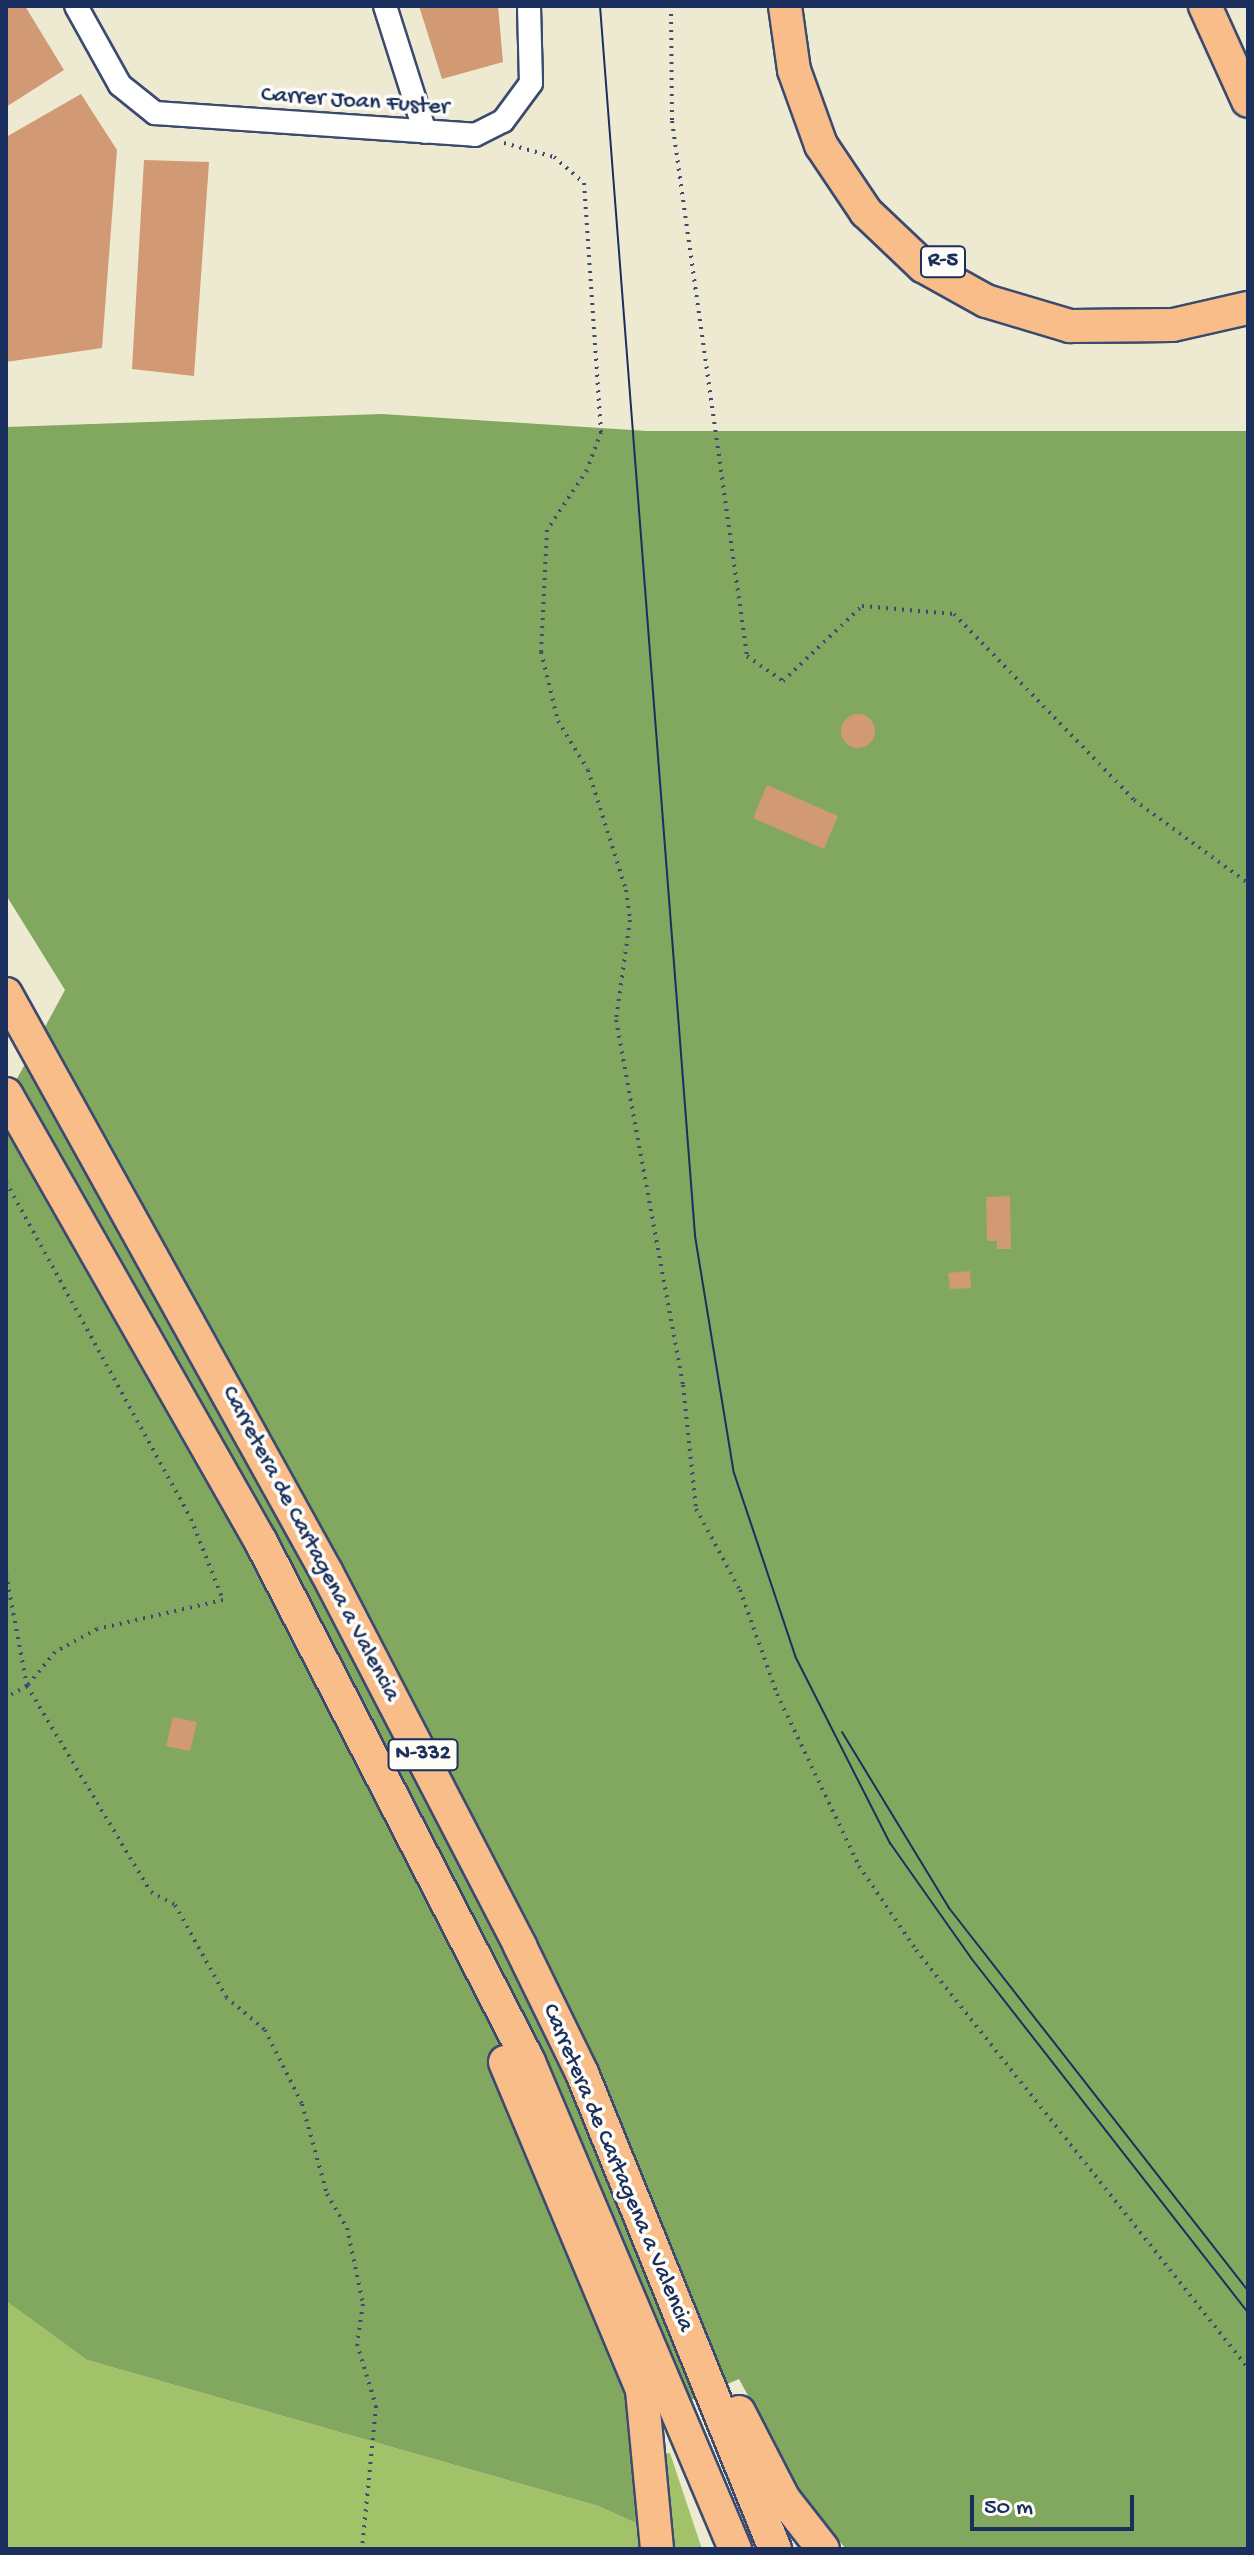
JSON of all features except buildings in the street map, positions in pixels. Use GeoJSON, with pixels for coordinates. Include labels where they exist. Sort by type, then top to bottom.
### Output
{"type":"FeatureCollection","features":[{"type":"Feature","properties":{"kind":"highway"},"geometry":{"type":"LineString","coordinates":[[785,6],[796,81],[821,145],[866,212],[923,266],[986,301],[1070,326],[1173,325],[1244,302]]}},
{"type":"Feature","properties":{"kind":"highway","name":"R-5"},"geometry":{"type":"LineString","coordinates":[[806,6],[806,64],[831,137],[877,203],[925,250],[993,291],[1067,312],[1150,314],[1244,302]]}},
{"type":"Feature","properties":{"kind":"highway"},"geometry":{"type":"LineString","coordinates":[[1183,6],[1242,87]]}},
{"type":"Feature","properties":{"kind":"highway"},"geometry":{"type":"LineString","coordinates":[[1205,6],[1242,87]]}},
{"type":"Feature","properties":{"kind":"highway","name":"Carretera de Cartagena a Valencia"},"geometry":{"type":"LineString","coordinates":[[6,981],[14,1007],[327,1573],[582,2073],[775,2549]]}},
{"type":"Feature","properties":{"kind":"highway","name":"Carretera de Cartagena a Valencia"},"geometry":{"type":"LineString","coordinates":[[6,1094],[206,1441],[398,1804],[582,2179],[735,2549]]}},
{"type":"Feature","properties":{"kind":"highway"},"geometry":{"type":"LineString","coordinates":[[398,1804],[642,2390],[657,2549]]}},
{"type":"Feature","properties":{"kind":"highway"},"geometry":{"type":"LineString","coordinates":[[582,2073],[744,2422],[784,2499],[823,2549]]}},
{"type":"Feature","properties":{"kind":"street","name":"Carrer Joan Fuster"},"geometry":{"type":"LineString","coordinates":[[76,6],[120,85],[155,113],[475,135],[503,121],[531,83],[533,39],[529,6]]}},
{"type":"Feature","properties":{"kind":"street"},"geometry":{"type":"LineString","coordinates":[[385,6],[425,132]]}},
{"type":"Feature","properties":{"kind":"path"},"geometry":{"type":"LineString","coordinates":[[671,6],[672,121],[747,656],[783,681],[862,606],[954,614],[1134,800],[1248,883]]}},
{"type":"Feature","properties":{"kind":"path"},"geometry":{"type":"LineString","coordinates":[[475,135],[554,157],[584,183],[601,432],[587,470],[547,530],[541,652],[558,721],[588,770],[626,890],[630,920],[616,1020],[683,1385],[696,1509],[740,1590],[777,1694],[859,1866],[916,1950],[1248,2368]]}},
{"type":"Feature","properties":{"kind":"path"},"geometry":{"type":"LineString","coordinates":[[6,1182],[191,1519],[223,1600],[97,1629],[55,1652],[27,1686],[6,1697]]}},
{"type":"Feature","properties":{"kind":"path"},"geometry":{"type":"LineString","coordinates":[[6,1574],[27,1686],[151,1892],[175,1905],[226,1997],[265,2030],[302,2104],[327,2194],[347,2228],[363,2304],[357,2344],[376,2406],[362,2549]]}},
{"type":"Feature","properties":{"kind":"green space"},"geometry":{"type":"Polygon","coordinates":[[[382,414],[647,431],[1248,431],[1248,2549],[846,2549],[805,2500],[739,2379],[651,2417],[645,2527],[598,2506],[87,2360],[6,2301],[6,1099],[65,990],[6,895],[6,427],[382,414]]]}},
{"type":"Feature","properties":{"kind":"green space"},"geometry":{"type":"Polygon","coordinates":[[[6,2301],[87,2360],[598,2506],[645,2527],[644,2549],[6,2549],[6,2301]]]}},
{"type":"Feature","properties":{"kind":"green space"},"geometry":{"type":"Polygon","coordinates":[[[670,2453],[702,2549],[666,2549],[662,2454],[670,2453]]]}},
{"type":"Feature","properties":{"kind":"tram line"},"geometry":{"type":"LineString","coordinates":[[600,6],[695,1236],[734,1473],[796,1658],[890,1843],[971,1958],[1248,2313]]}},
{"type":"Feature","properties":{"kind":"tram line"},"geometry":{"type":"LineString","coordinates":[[842,1732],[949,1908],[1248,2291]]}}]}
